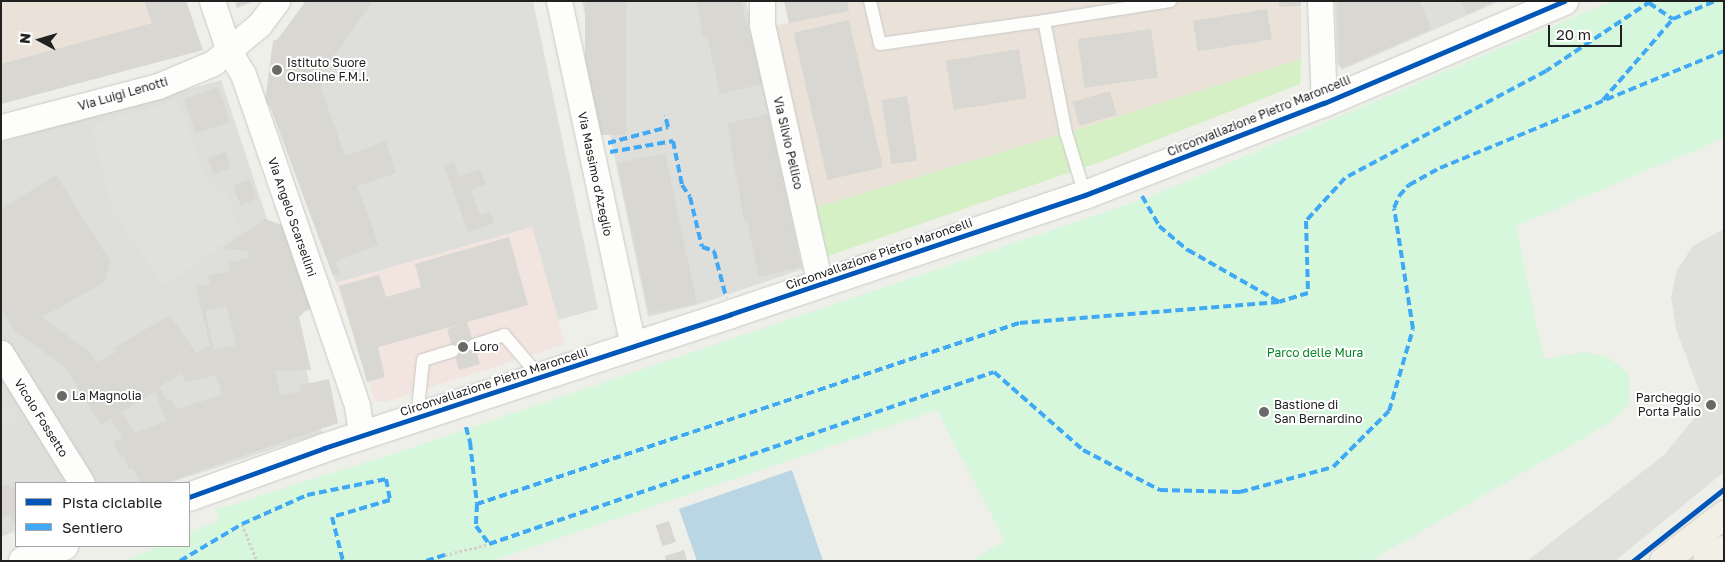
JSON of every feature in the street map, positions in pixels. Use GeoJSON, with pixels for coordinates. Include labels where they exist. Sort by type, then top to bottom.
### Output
{"type":"FeatureCollection","features":[{"type":"Feature","properties":{"kind":"main road"},"geometry":{"type":"LineString","coordinates":[[1664,561],[1724,516]]}},
{"type":"Feature","properties":{"kind":"main road"},"geometry":{"type":"LineString","coordinates":[[1708,561],[1724,550]]}},
{"type":"Feature","properties":{"kind":"street","name":"Via Angelo Scarsellini"},"geometry":{"type":"LineString","coordinates":[[212,1],[229,51],[242,74],[357,406],[362,436]]}},
{"type":"Feature","properties":{"kind":"street","name":"Via Luigi Lenotti"},"geometry":{"type":"LineString","coordinates":[[1,127],[158,86],[213,63],[259,25],[277,1]]}},
{"type":"Feature","properties":{"kind":"street","name":"Via Massimo d'Azeglio"},"geometry":{"type":"LineString","coordinates":[[559,1],[633,347]]}},
{"type":"Feature","properties":{"kind":"street","name":"Via Silvio Pellico"},"geometry":{"type":"LineString","coordinates":[[762,1],[764,34],[820,284]]}},
{"type":"Feature","properties":{"kind":"street"},"geometry":{"type":"LineString","coordinates":[[1320,1],[1324,103]]}},
{"type":"Feature","properties":{"kind":"street","name":"Circonvallazione Pietro Maroncelli"},"geometry":{"type":"LineString","coordinates":[[190,497],[362,436],[1085,195],[1324,103],[1564,1]]}},
{"type":"Feature","properties":{"kind":"street","name":"Vicolo Fossetto"},"geometry":{"type":"LineString","coordinates":[[1,353],[81,482]]}},
{"type":"Feature","properties":{"kind":"street"},"geometry":{"type":"LineString","coordinates":[[23,561],[61,547]]}},
{"type":"Feature","properties":{"kind":"lane"},"geometry":{"type":"LineString","coordinates":[[870,1],[880,44],[1170,1]]}},
{"type":"Feature","properties":{"kind":"lane"},"geometry":{"type":"LineString","coordinates":[[1044,21],[1066,133],[1085,195]]}},
{"type":"Feature","properties":{"kind":"lane"},"geometry":{"type":"LineString","coordinates":[[474,345],[504,335],[540,377]]}},
{"type":"Feature","properties":{"kind":"lane"},"geometry":{"type":"LineString","coordinates":[[416,418],[424,360],[453,351]]}},
{"type":"Feature","properties":{"kind":"path"},"geometry":{"type":"LineString","coordinates":[[242,524],[257,561]]}},
{"type":"Feature","properties":{"kind":"path"},"geometry":{"type":"LineString","coordinates":[[445,555],[489,544]]}},
{"type":"Feature","properties":{"kind":"shaded area"},"geometry":{"type":"Polygon","coordinates":[[[1,1],[186,1],[203,50],[1,104],[1,1]]]}},
{"type":"Feature","properties":{"kind":"shaded area"},"geometry":{"type":"Polygon","coordinates":[[[306,1],[533,1],[598,309],[558,320],[532,227],[336,283],[270,106],[278,39],[306,1]]]}},
{"type":"Feature","properties":{"kind":"shaded area"},"geometry":{"type":"Polygon","coordinates":[[[582,1],[746,1],[803,269],[700,304],[648,317],[582,1]]]}},
{"type":"Feature","properties":{"kind":"shaded area"},"geometry":{"type":"Polygon","coordinates":[[[784,1],[1301,1],[1301,59],[1066,133],[810,209],[771,26],[789,23],[784,1]]]}},
{"type":"Feature","properties":{"kind":"shaded area"},"geometry":{"type":"Polygon","coordinates":[[[1335,1],[1500,1],[1342,70],[1337,64],[1335,1]]]}},
{"type":"Feature","properties":{"kind":"shaded area"},"geometry":{"type":"Polygon","coordinates":[[[221,80],[272,234],[322,433],[173,482],[15,482],[15,531],[1,537],[1,142],[221,80]]]}},
{"type":"Feature","properties":{"kind":"shaded area"},"geometry":{"type":"Polygon","coordinates":[[[177,100],[209,184],[227,194],[240,233],[164,286],[113,211],[91,125],[177,100]]]}},
{"type":"Feature","properties":{"kind":"shaded area"},"geometry":{"type":"Polygon","coordinates":[[[532,227],[565,344],[385,402],[375,401],[336,283],[532,227]]]}},
{"type":"Feature","properties":{"kind":"shaded area","name":"Parcheggio Porta Palio"},"geometry":{"type":"Polygon","coordinates":[[[1724,229],[1724,472],[1615,561],[1527,561],[1664,455],[1695,417],[1700,393],[1676,329],[1671,297],[1677,270],[1693,246],[1724,229]]]}},
{"type":"Feature","properties":{"kind":"shaded area"},"geometry":{"type":"Polygon","coordinates":[[[10,404],[19,420],[1,431],[1,409],[10,404]]]}},
{"type":"Feature","properties":{"kind":"green space","name":"Parco delle Mura"},"geometry":{"type":"Polygon","coordinates":[[[1612,1],[1724,1],[1724,138],[1516,226],[1544,359],[1585,352],[1608,357],[1629,374],[1629,404],[1611,422],[1370,561],[971,561],[1005,541],[937,410],[492,561],[124,561],[158,547],[190,547],[190,533],[219,521],[215,510],[399,452],[1144,199],[1612,1]]]}},
{"type":"Feature","properties":{"kind":"green space"},"geometry":{"type":"Polygon","coordinates":[[[1301,59],[1300,84],[1103,161],[828,256],[824,255],[810,209],[1053,137],[1301,59]]]}},
{"type":"Feature","properties":{"kind":"water"},"geometry":{"type":"Polygon","coordinates":[[[792,470],[823,561],[697,561],[679,509],[792,470]]]}},
{"type":"Feature","properties":{"kind":"building"},"geometry":{"type":"Polygon","coordinates":[[[144,1],[186,1],[203,50],[1,104],[1,64],[152,23],[144,1]]]}},
{"type":"Feature","properties":{"kind":"building"},"geometry":{"type":"Polygon","coordinates":[[[235,1],[254,1],[237,8],[235,1]]]}},
{"type":"Feature","properties":{"kind":"building"},"geometry":{"type":"Polygon","coordinates":[[[306,1],[373,1],[323,71],[321,88],[345,156],[386,141],[396,173],[357,186],[379,245],[335,261],[340,273],[333,276],[270,106],[265,102],[273,41],[278,39],[306,1]]]}},
{"type":"Feature","properties":{"kind":"building"},"geometry":{"type":"Polygon","coordinates":[[[585,1],[626,1],[626,135],[585,135],[585,1]]]}},
{"type":"Feature","properties":{"kind":"building"},"geometry":{"type":"Polygon","coordinates":[[[696,1],[741,1],[762,84],[720,94],[707,36],[703,37],[696,1]]]}},
{"type":"Feature","properties":{"kind":"building"},"geometry":{"type":"Polygon","coordinates":[[[784,1],[847,1],[849,11],[789,23],[784,1]]]}},
{"type":"Feature","properties":{"kind":"building"},"geometry":{"type":"Polygon","coordinates":[[[1279,1],[1301,1],[1301,6],[1279,7],[1279,1]]]}},
{"type":"Feature","properties":{"kind":"building"},"geometry":{"type":"Polygon","coordinates":[[[1337,1],[1420,1],[1431,29],[1342,68],[1339,61],[1337,1]]]}},
{"type":"Feature","properties":{"kind":"building"},"geometry":{"type":"Polygon","coordinates":[[[1461,1],[1497,1],[1467,14],[1461,1]]]}},
{"type":"Feature","properties":{"kind":"building"},"geometry":{"type":"Polygon","coordinates":[[[1267,9],[1272,40],[1198,51],[1193,21],[1267,9]]]}},
{"type":"Feature","properties":{"kind":"building"},"geometry":{"type":"Polygon","coordinates":[[[849,20],[883,167],[827,180],[793,33],[849,20]]]}},
{"type":"Feature","properties":{"kind":"building"},"geometry":{"type":"Polygon","coordinates":[[[1151,29],[1158,78],[1085,88],[1078,39],[1151,29]]]}},
{"type":"Feature","properties":{"kind":"building"},"geometry":{"type":"Polygon","coordinates":[[[1019,49],[1027,98],[954,110],[946,61],[1019,49]]]}},
{"type":"Feature","properties":{"kind":"building"},"geometry":{"type":"Polygon","coordinates":[[[218,87],[230,122],[196,134],[184,99],[218,87]]]}},
{"type":"Feature","properties":{"kind":"building"},"geometry":{"type":"Polygon","coordinates":[[[1110,91],[1117,115],[1079,126],[1073,102],[1110,91]]]}},
{"type":"Feature","properties":{"kind":"building"},"geometry":{"type":"Polygon","coordinates":[[[907,96],[917,160],[891,164],[881,100],[907,96]]]}},
{"type":"Feature","properties":{"kind":"building"},"geometry":{"type":"Polygon","coordinates":[[[768,114],[801,267],[759,277],[747,220],[744,221],[727,123],[768,114]]]}},
{"type":"Feature","properties":{"kind":"building"},"geometry":{"type":"Polygon","coordinates":[[[226,152],[231,168],[213,174],[208,158],[226,152]]]}},
{"type":"Feature","properties":{"kind":"building"},"geometry":{"type":"Polygon","coordinates":[[[665,153],[697,304],[649,314],[617,163],[665,153]]]}},
{"type":"Feature","properties":{"kind":"building"},"geometry":{"type":"Polygon","coordinates":[[[454,162],[459,177],[480,169],[486,184],[471,189],[480,215],[490,212],[494,223],[468,232],[444,166],[454,162]]]}},
{"type":"Feature","properties":{"kind":"building"},"geometry":{"type":"Polygon","coordinates":[[[56,175],[110,261],[105,282],[42,317],[90,352],[97,362],[116,352],[114,348],[170,315],[196,353],[210,346],[196,287],[210,284],[208,276],[230,271],[228,263],[249,258],[248,251],[222,248],[265,219],[293,229],[313,309],[305,311],[299,317],[311,370],[275,371],[280,395],[301,391],[300,385],[329,379],[338,423],[167,482],[140,482],[133,468],[129,470],[123,454],[120,456],[113,442],[122,438],[111,419],[101,425],[65,367],[16,332],[1,309],[1,209],[56,175]],[[226,306],[205,311],[214,350],[236,345],[226,306]],[[181,374],[159,387],[168,401],[171,399],[177,409],[222,395],[216,375],[186,382],[181,374]],[[155,392],[122,412],[135,433],[166,421],[155,392]]]}},
{"type":"Feature","properties":{"kind":"building"},"geometry":{"type":"Polygon","coordinates":[[[249,179],[257,198],[241,205],[232,186],[249,179]]]}},
{"type":"Feature","properties":{"kind":"building"},"geometry":{"type":"Polygon","coordinates":[[[509,237],[528,305],[467,322],[480,364],[459,370],[447,329],[465,323],[378,347],[385,377],[367,382],[339,286],[379,275],[386,297],[421,287],[415,264],[509,237]]]}},
{"type":"Feature","properties":{"kind":"building"},"geometry":{"type":"Polygon","coordinates":[[[9,484],[11,488],[15,486],[14,524],[11,515],[1,518],[1,487],[9,484]]]}},
{"type":"Feature","properties":{"kind":"building"},"geometry":{"type":"Polygon","coordinates":[[[669,521],[676,542],[662,546],[656,525],[669,521]]]}},
{"type":"Feature","properties":{"kind":"building"},"geometry":{"type":"Polygon","coordinates":[[[684,550],[687,561],[666,561],[665,556],[684,550]]]}},
{"type":"Feature","properties":{"kind":"marked path"},"geometry":{"type":"LineString","coordinates":[[1651,1],[1546,71],[1345,178],[1306,221],[1308,293],[1279,302],[1019,323],[477,504],[476,526],[489,544],[994,372],[1083,450],[1160,490],[1240,492],[1333,467],[1389,411],[1413,329],[1394,208],[1399,196],[1409,185],[1440,168],[1724,51]]}},
{"type":"Feature","properties":{"kind":"marked path"},"geometry":{"type":"LineString","coordinates":[[1649,3],[1673,19],[1715,1]]}},
{"type":"Feature","properties":{"kind":"marked path"},"geometry":{"type":"LineString","coordinates":[[1603,100],[1673,19]]}},
{"type":"Feature","properties":{"kind":"marked path"},"geometry":{"type":"LineString","coordinates":[[608,143],[668,127],[665,115]]}},
{"type":"Feature","properties":{"kind":"marked path"},"geometry":{"type":"LineString","coordinates":[[610,152],[673,141],[682,185],[690,197],[702,247],[714,251],[726,297]]}},
{"type":"Feature","properties":{"kind":"marked path"},"geometry":{"type":"LineString","coordinates":[[1142,196],[1159,226],[1188,250],[1279,302]]}},
{"type":"Feature","properties":{"kind":"marked path"},"geometry":{"type":"LineString","coordinates":[[466,427],[470,442],[477,504]]}},
{"type":"Feature","properties":{"kind":"marked path"},"geometry":{"type":"LineString","coordinates":[[180,561],[242,524],[307,495],[386,479],[390,500],[332,517],[343,561]]}},
{"type":"Feature","properties":{"kind":"marked path"},"geometry":{"type":"LineString","coordinates":[[426,561],[445,555]]}},
{"type":"Feature","properties":{"kind":"cycle path"},"geometry":{"type":"LineString","coordinates":[[190,497],[324,448],[1085,195],[1324,103],[1564,1]]}},
{"type":"Feature","properties":{"kind":"cycle path"},"geometry":{"type":"LineString","coordinates":[[1633,561],[1724,489]]}},
{"type":"Feature","properties":{"kind":"place","name":"Istituto Suore Orsoline F.M.I."},"geometry":{"type":"Point","coordinates":[277,70]}},
{"type":"Feature","properties":{"kind":"place","name":"Loro"},"geometry":{"type":"Point","coordinates":[463,347]}},
{"type":"Feature","properties":{"kind":"place","name":"La Magnolia"},"geometry":{"type":"Point","coordinates":[62,396]}},
{"type":"Feature","properties":{"kind":"place","name":"Parcheggio Porta Palio"},"geometry":{"type":"Point","coordinates":[1711,405]}},
{"type":"Feature","properties":{"kind":"place","name":"Bastione di San Bernardino"},"geometry":{"type":"Point","coordinates":[1264,412]}}]}
